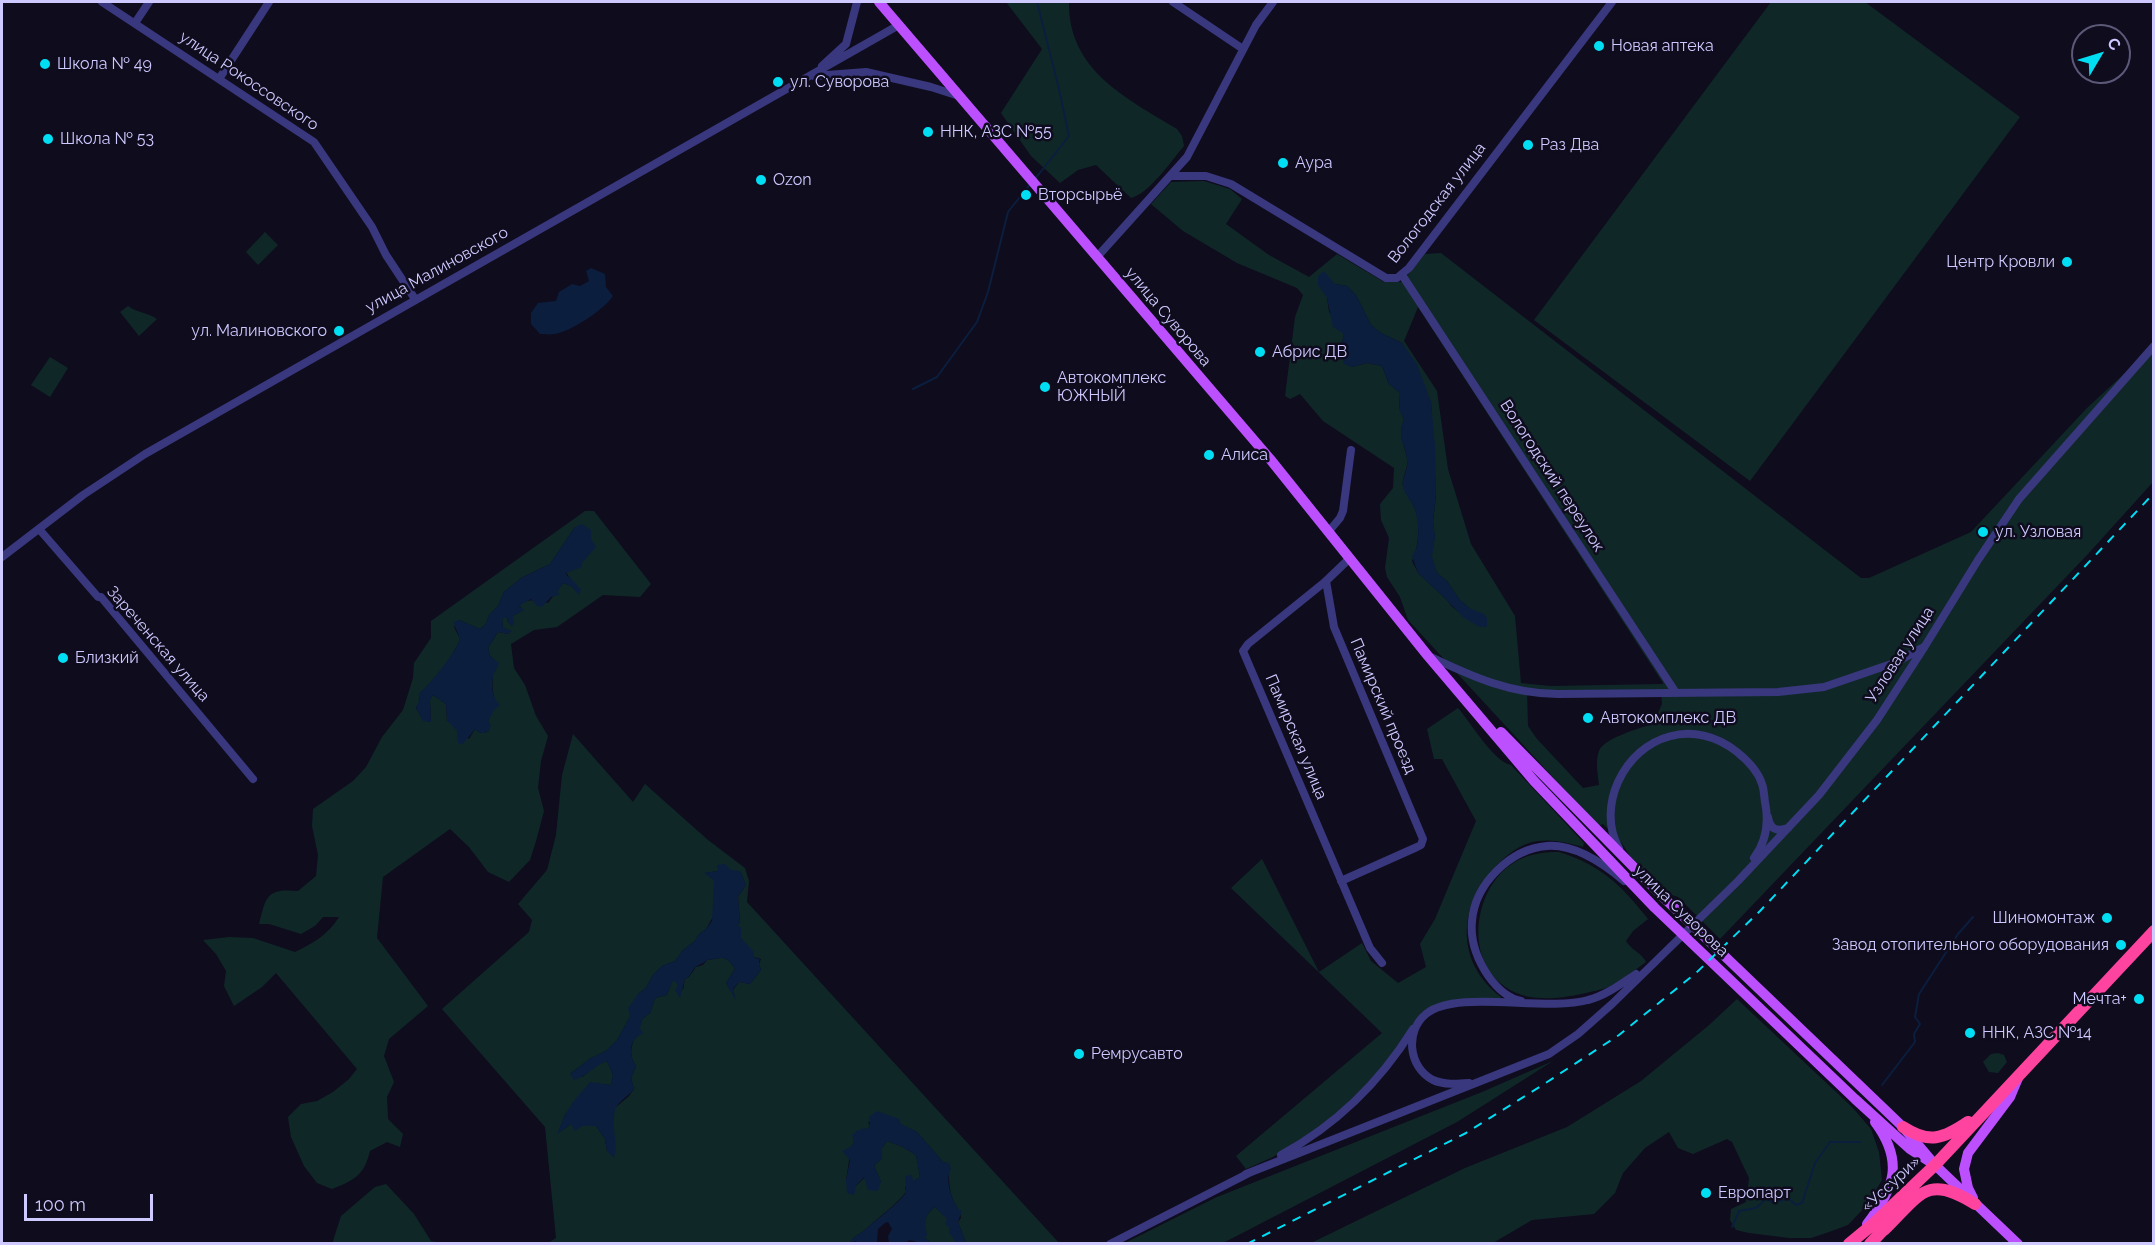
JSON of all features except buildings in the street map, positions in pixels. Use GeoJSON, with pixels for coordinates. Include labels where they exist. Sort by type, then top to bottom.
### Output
{"type":"FeatureCollection","features":[{"type":"Feature","properties":{"kind":"highway"},"geometry":{"type":"LineString","coordinates":[[1935,1165],[2154,931]]}},
{"type":"Feature","properties":{"kind":"highway"},"geometry":{"type":"LineString","coordinates":[[1903,1127],[1917,1136],[1928,1139],[1956,1131],[1984,1112]]}},
{"type":"Feature","properties":{"kind":"highway","name":"«Уссури»"},"geometry":{"type":"LineString","coordinates":[[1870,1244],[1884,1230],[1935,1165]]}},
{"type":"Feature","properties":{"kind":"highway","name":"«Уссури»"},"geometry":{"type":"LineString","coordinates":[[1853,1240],[1935,1165]]}},
{"type":"Feature","properties":{"kind":"highway"},"geometry":{"type":"LineString","coordinates":[[1884,1230],[1923,1192],[1935,1188],[1947,1189],[1976,1204]]}},
{"type":"Feature","properties":{"kind":"main road","name":"улица Суворова"},"geometry":{"type":"LineString","coordinates":[[879,2],[1270,459],[1428,656],[1534,781],[1654,908],[1855,1099],[1910,1149],[1935,1165]]}},
{"type":"Feature","properties":{"kind":"main road","name":"улица Суворова"},"geometry":{"type":"LineString","coordinates":[[1428,656],[1629,864],[1903,1127],[1935,1165],[2018,1244]]}},
{"type":"Feature","properties":{"kind":"main road"},"geometry":{"type":"LineString","coordinates":[[1976,1204],[1968,1188],[1964,1169],[1968,1153],[2010,1097],[2021,1072]]}},
{"type":"Feature","properties":{"kind":"main road"},"geometry":{"type":"LineString","coordinates":[[1853,1240],[1887,1195],[1893,1178],[1893,1159],[1877,1124],[1855,1099]]}},
{"type":"Feature","properties":{"kind":"street","name":"улица Рокоссовского"},"geometry":{"type":"LineString","coordinates":[[102,2],[314,142],[372,227],[386,255],[415,299]]}},
{"type":"Feature","properties":{"kind":"street"},"geometry":{"type":"LineString","coordinates":[[135,23],[149,2]]}},
{"type":"Feature","properties":{"kind":"street"},"geometry":{"type":"LineString","coordinates":[[219,79],[269,2]]}},
{"type":"Feature","properties":{"kind":"street"},"geometry":{"type":"LineString","coordinates":[[810,77],[846,44],[857,2]]}},
{"type":"Feature","properties":{"kind":"street"},"geometry":{"type":"LineString","coordinates":[[1173,2],[1243,49]]}},
{"type":"Feature","properties":{"kind":"street"},"geometry":{"type":"LineString","coordinates":[[1097,257],[1191,151],[1256,25],[1273,2]]}},
{"type":"Feature","properties":{"kind":"street","name":"Вологодская улица"},"geometry":{"type":"LineString","coordinates":[[1170,176],[1206,176],[1231,184],[1386,278],[1392,279],[1402,275],[1612,2]]}},
{"type":"Feature","properties":{"kind":"street","name":"улица Малиновского"},"geometry":{"type":"LineString","coordinates":[[2,556],[83,495],[145,454],[899,25]]}},
{"type":"Feature","properties":{"kind":"street"},"geometry":{"type":"LineString","coordinates":[[810,77],[866,72],[932,87],[959,96]]}},
{"type":"Feature","properties":{"kind":"street","name":"Вологодский переулок"},"geometry":{"type":"LineString","coordinates":[[1402,275],[1676,693]]}},
{"type":"Feature","properties":{"kind":"street","name":"Узловая улица"},"geometry":{"type":"LineString","coordinates":[[1653,963],[1738,881],[1819,795],[1877,720],[2019,498],[2154,346]]}},
{"type":"Feature","properties":{"kind":"street"},"geometry":{"type":"LineString","coordinates":[[1329,531],[1343,511],[1351,450]]}},
{"type":"Feature","properties":{"kind":"street","name":"Зареченская улица"},"geometry":{"type":"LineString","coordinates":[[39,529],[98,597],[101,597],[253,779]]}},
{"type":"Feature","properties":{"kind":"street","name":"Памирская улица"},"geometry":{"type":"LineString","coordinates":[[1350,558],[1326,581],[1248,644],[1243,651],[1370,948],[1382,963]]}},
{"type":"Feature","properties":{"kind":"street","name":"Памирский проезд"},"geometry":{"type":"LineString","coordinates":[[1326,581],[1334,627],[1423,839],[1421,845],[1341,881]]}},
{"type":"Feature","properties":{"kind":"street"},"geometry":{"type":"LineString","coordinates":[[1428,656],[1481,681],[1524,691],[1558,694],[1778,692],[1824,687],[1897,662],[1925,646]]}},
{"type":"Feature","properties":{"kind":"street"},"geometry":{"type":"LineString","coordinates":[[1629,864],[1613,837],[1611,818],[1613,792],[1623,771],[1638,752],[1658,740],[1677,734],[1701,735],[1727,744],[1749,761],[1762,783],[1770,825],[1773,829],[1779,830],[1790,827]]}},
{"type":"Feature","properties":{"kind":"street"},"geometry":{"type":"LineString","coordinates":[[1738,881],[1764,845],[1767,813]]}},
{"type":"Feature","properties":{"kind":"street"},"geometry":{"type":"LineString","coordinates":[[1536,1005],[1514,999],[1496,987],[1481,965],[1473,941],[1472,921],[1476,904],[1495,872],[1512,858],[1528,849],[1548,846],[1563,847],[1585,854],[1616,875],[1654,908]]}},
{"type":"Feature","properties":{"kind":"street"},"geometry":{"type":"LineString","coordinates":[[1110,1244],[1301,1144],[1330,1124],[1357,1101],[1398,1053],[1413,1029],[1436,1007],[1451,1003],[1536,1005],[1588,1000],[1623,984],[1653,963]]}},
{"type":"Feature","properties":{"kind":"street"},"geometry":{"type":"LineString","coordinates":[[1246,1174],[1549,1054],[1578,1034],[1653,963]]}},
{"type":"Feature","properties":{"kind":"street"},"geometry":{"type":"LineString","coordinates":[[1413,1029],[1411,1045],[1414,1059],[1423,1072],[1433,1080],[1448,1084],[1478,1083]]}},
{"type":"Feature","properties":{"kind":"green space"},"geometry":{"type":"Polygon","coordinates":[[[1006,2],[1069,2],[1071,26],[1078,46],[1089,64],[1120,93],[1177,129],[1182,136],[1184,146],[1160,176],[1138,195],[1131,198],[1096,165],[1078,170],[1060,183],[1031,156],[1001,113],[1042,49],[1006,2]]]}},
{"type":"Feature","properties":{"kind":"green space"},"geometry":{"type":"Polygon","coordinates":[[[1771,2],[1865,2],[2020,117],[1750,481],[1534,320],[1771,2]]]}},
{"type":"Feature","properties":{"kind":"green space"},"geometry":{"type":"Polygon","coordinates":[[[1204,181],[1230,189],[1242,199],[1226,224],[1269,255],[1309,277],[1337,254],[1384,282],[1402,282],[1425,254],[1441,253],[1861,578],[1869,578],[1971,532],[2087,408],[2153,347],[2153,482],[2088,554],[1720,939],[1678,897],[1666,893],[1634,863],[1622,843],[1603,824],[1598,826],[1408,620],[1400,597],[1387,577],[1385,568],[1389,538],[1381,520],[1380,504],[1393,488],[1394,468],[1323,421],[1300,394],[1290,399],[1285,396],[1295,317],[1303,295],[1297,288],[1237,263],[1183,231],[1151,204],[1171,182],[1204,181]],[[1335,284],[1327,298],[1329,312],[1344,334],[1340,350],[1352,367],[1367,363],[1382,366],[1389,384],[1400,393],[1399,408],[1404,419],[1401,436],[1407,462],[1403,486],[1414,507],[1418,527],[1418,541],[1412,561],[1418,573],[1459,612],[1469,608],[1459,599],[1447,581],[1437,573],[1431,556],[1435,537],[1433,522],[1436,494],[1431,402],[1402,343],[1381,333],[1371,325],[1356,295],[1347,286],[1335,284]],[[1418,307],[1404,341],[1437,391],[1448,469],[1471,544],[1515,616],[1521,683],[1550,686],[1663,684],[1418,307]],[[1527,692],[1528,726],[1537,739],[1583,788],[1599,785],[1597,764],[1602,746],[1615,738],[1653,724],[1662,704],[1661,693],[1527,692]]]}},
{"type":"Feature","properties":{"kind":"green space"},"geometry":{"type":"Polygon","coordinates":[[[265,232],[278,245],[258,265],[246,252],[265,232]]]}},
{"type":"Feature","properties":{"kind":"green space"},"geometry":{"type":"Polygon","coordinates":[[[128,306],[157,319],[139,336],[120,312],[128,306]]]}},
{"type":"Feature","properties":{"kind":"green space"},"geometry":{"type":"Polygon","coordinates":[[[50,357],[68,368],[50,397],[31,385],[50,357]]]}},
{"type":"Feature","properties":{"kind":"green space"},"geometry":{"type":"Polygon","coordinates":[[[585,511],[594,511],[651,584],[640,597],[603,595],[557,627],[534,630],[511,644],[514,668],[525,685],[536,716],[548,736],[541,761],[538,788],[544,811],[530,860],[509,882],[488,872],[469,847],[450,829],[383,877],[377,938],[428,1006],[389,1039],[384,1056],[394,1082],[387,1097],[388,1119],[403,1134],[400,1147],[387,1142],[370,1151],[365,1166],[357,1176],[332,1189],[317,1183],[304,1166],[291,1137],[288,1117],[301,1104],[317,1101],[333,1092],[357,1069],[276,973],[262,987],[234,1006],[224,986],[226,971],[216,954],[203,940],[229,937],[253,938],[295,952],[320,938],[335,923],[339,917],[323,917],[315,926],[301,934],[269,924],[259,924],[269,896],[279,891],[298,891],[316,876],[318,855],[312,826],[313,809],[353,781],[366,767],[382,737],[403,710],[413,678],[414,663],[431,638],[431,621],[585,511]],[[575,527],[550,564],[521,578],[504,592],[498,606],[480,629],[459,620],[454,627],[460,639],[457,645],[443,668],[420,693],[416,708],[423,720],[431,722],[430,700],[433,695],[446,704],[447,720],[469,739],[475,729],[482,733],[489,731],[488,721],[496,702],[493,687],[495,660],[490,656],[488,648],[498,632],[508,634],[511,631],[503,628],[502,618],[508,616],[507,621],[512,626],[513,616],[523,610],[519,605],[533,600],[548,603],[563,583],[571,586],[579,594],[566,572],[581,563],[592,549],[575,527]]]}},
{"type":"Feature","properties":{"kind":"green space"},"geometry":{"type":"Polygon","coordinates":[[[1458,708],[1490,750],[1511,765],[1584,843],[1583,847],[1550,841],[1538,841],[1523,846],[1501,861],[1476,893],[1467,929],[1468,948],[1474,965],[1485,982],[1501,997],[1499,1000],[1433,1007],[1355,1098],[1312,1133],[1273,1157],[1246,1169],[1236,1156],[1382,1033],[1231,888],[1262,859],[1319,972],[1362,943],[1371,961],[1398,983],[1426,967],[1420,944],[1435,919],[1476,821],[1442,759],[1434,759],[1427,729],[1458,708]]]}},
{"type":"Feature","properties":{"kind":"green space"},"geometry":{"type":"Polygon","coordinates":[[[573,734],[633,802],[645,784],[708,840],[745,868],[749,881],[747,902],[1059,1243],[966,1243],[958,1222],[961,1218],[960,1214],[950,1189],[949,1164],[943,1162],[917,1132],[900,1124],[899,1119],[868,1122],[870,1126],[851,1148],[846,1180],[856,1186],[865,1177],[881,1182],[874,1166],[882,1158],[882,1148],[887,1141],[916,1155],[920,1177],[905,1187],[906,1192],[897,1202],[850,1243],[548,1243],[556,1238],[545,1127],[442,1009],[529,932],[532,920],[518,904],[547,870],[556,835],[562,775],[573,734]],[[740,871],[705,873],[714,880],[714,915],[706,929],[695,941],[683,950],[675,961],[662,966],[653,975],[646,988],[638,994],[630,1017],[617,1040],[606,1051],[591,1058],[570,1074],[582,1077],[607,1061],[613,1075],[611,1085],[590,1083],[565,1115],[558,1133],[571,1124],[596,1126],[605,1139],[607,1151],[615,1108],[634,1089],[631,1078],[636,1066],[631,1054],[642,1019],[650,1013],[655,998],[667,995],[673,979],[683,990],[685,979],[696,967],[703,965],[707,960],[726,959],[735,969],[726,983],[735,998],[733,990],[739,982],[750,984],[761,970],[759,964],[761,959],[754,957],[741,938],[741,927],[736,927],[740,923],[738,897],[746,885],[740,871]]]}},
{"type":"Feature","properties":{"kind":"green space"},"geometry":{"type":"Polygon","coordinates":[[[1559,852],[1587,863],[1609,878],[1629,896],[1648,919],[1633,931],[1626,941],[1646,962],[1621,980],[1605,988],[1567,997],[1531,997],[1509,989],[1499,982],[1488,968],[1481,951],[1478,933],[1480,914],[1495,880],[1508,867],[1532,855],[1559,852]]]}},
{"type":"Feature","properties":{"kind":"green space"},"geometry":{"type":"Polygon","coordinates":[[[1737,999],[1852,1107],[1871,1129],[1879,1152],[1882,1180],[1867,1205],[1848,1225],[1811,1238],[1789,1238],[1736,1230],[1730,1220],[1731,1209],[1746,1202],[1749,1178],[1732,1142],[1727,1139],[1693,1154],[1678,1148],[1669,1132],[1645,1148],[1623,1173],[1615,1193],[1594,1214],[1532,1220],[1493,1243],[1311,1243],[1465,1168],[1567,1127],[1641,1081],[1737,999]]]}},
{"type":"Feature","properties":{"kind":"green space"},"geometry":{"type":"Polygon","coordinates":[[[1991,1054],[2004,1055],[2007,1062],[1998,1073],[1989,1072],[1983,1062],[1991,1054]]]}},
{"type":"Feature","properties":{"kind":"green space"},"geometry":{"type":"Polygon","coordinates":[[[1553,1061],[1457,1122],[1223,1243],[1125,1243],[1217,1197],[1482,1092],[1553,1061]]]}},
{"type":"Feature","properties":{"kind":"green space"},"geometry":{"type":"Polygon","coordinates":[[[386,1184],[414,1214],[431,1241],[441,1243],[334,1243],[341,1216],[375,1187],[386,1184]]]}},
{"type":"Feature","properties":{"kind":"green space"},"geometry":{"type":"Polygon","coordinates":[[[935,1207],[948,1219],[956,1243],[931,1243],[925,1238],[926,1217],[935,1207]]]}},
{"type":"Feature","properties":{"kind":"water"},"geometry":{"type":"Polygon","coordinates":[[[591,268],[605,274],[606,287],[613,296],[603,307],[577,325],[561,333],[540,334],[531,324],[531,313],[538,303],[556,301],[559,292],[572,284],[580,286],[589,281],[586,271],[591,268]]]}},
{"type":"Feature","properties":{"kind":"water"},"geometry":{"type":"Polygon","coordinates":[[[1324,271],[1335,284],[1347,286],[1356,295],[1371,325],[1381,333],[1402,343],[1417,364],[1431,402],[1435,446],[1436,494],[1433,522],[1435,537],[1432,556],[1437,573],[1447,581],[1459,599],[1469,608],[1484,614],[1487,618],[1485,627],[1462,617],[1418,573],[1412,556],[1418,540],[1417,519],[1414,507],[1403,487],[1407,463],[1401,436],[1404,419],[1399,409],[1400,393],[1389,384],[1382,366],[1367,363],[1352,367],[1344,364],[1340,350],[1344,334],[1333,327],[1327,298],[1318,285],[1318,276],[1324,271]]]}},
{"type":"Feature","properties":{"kind":"water"},"geometry":{"type":"Polygon","coordinates":[[[582,524],[591,530],[591,539],[596,547],[582,563],[582,567],[566,573],[581,590],[579,595],[571,586],[563,583],[558,591],[559,595],[551,597],[542,607],[537,606],[531,599],[519,606],[524,610],[513,616],[512,626],[507,621],[508,617],[502,619],[503,628],[512,631],[508,634],[498,632],[488,648],[490,656],[499,663],[493,675],[492,684],[494,695],[500,705],[488,721],[491,725],[489,731],[481,733],[475,729],[463,744],[458,743],[457,731],[447,720],[446,704],[433,695],[430,700],[431,722],[423,721],[416,707],[420,693],[458,645],[459,638],[454,622],[459,620],[480,629],[498,606],[504,592],[521,578],[550,564],[575,527],[582,524]]]}},
{"type":"Feature","properties":{"kind":"water"},"geometry":{"type":"Polygon","coordinates":[[[725,864],[731,870],[740,871],[746,885],[738,897],[740,923],[737,926],[741,927],[741,938],[754,952],[754,957],[758,959],[760,956],[761,970],[750,984],[739,982],[733,989],[736,1001],[726,983],[735,969],[729,961],[723,958],[707,960],[694,968],[685,979],[680,998],[675,990],[678,985],[673,980],[667,995],[655,998],[650,1013],[642,1019],[640,1028],[643,1033],[635,1039],[631,1047],[636,1066],[631,1078],[634,1089],[615,1110],[614,1158],[607,1151],[605,1139],[596,1126],[582,1126],[575,1131],[571,1124],[557,1134],[573,1102],[590,1082],[611,1085],[613,1075],[607,1061],[574,1080],[570,1074],[591,1058],[606,1051],[617,1040],[630,1017],[628,1008],[638,994],[646,988],[653,975],[662,966],[675,961],[712,921],[714,880],[704,873],[718,871],[717,865],[725,864]]]}},
{"type":"Feature","properties":{"kind":"water"},"geometry":{"type":"Polygon","coordinates":[[[877,1111],[899,1119],[901,1124],[917,1132],[943,1162],[949,1163],[950,1190],[956,1206],[962,1210],[958,1222],[966,1243],[956,1243],[949,1232],[949,1227],[945,1224],[947,1219],[935,1207],[928,1213],[926,1219],[927,1235],[925,1238],[931,1243],[910,1240],[904,1243],[889,1243],[888,1236],[892,1229],[888,1222],[878,1229],[877,1242],[850,1243],[906,1193],[905,1176],[912,1175],[913,1181],[920,1177],[916,1155],[887,1141],[882,1148],[882,1158],[874,1166],[881,1182],[878,1191],[868,1190],[864,1177],[856,1186],[854,1195],[847,1193],[846,1180],[850,1160],[842,1151],[851,1147],[854,1142],[852,1135],[866,1128],[865,1131],[870,1126],[869,1117],[877,1111]]]}},
{"type":"Feature","properties":{"kind":"waterway"},"geometry":{"type":"LineString","coordinates":[[1035,179],[1069,136],[1037,2]]}},
{"type":"Feature","properties":{"kind":"waterway"},"geometry":{"type":"LineString","coordinates":[[913,389],[937,377],[977,322],[988,292],[1008,212],[1031,183]]}},
{"type":"Feature","properties":{"kind":"waterway"},"geometry":{"type":"LineString","coordinates":[[1882,1085],[1915,1042],[1914,1034],[1920,1024],[1915,1017],[1919,994],[1958,934],[1973,917]]}},
{"type":"Feature","properties":{"kind":"waterway"},"geometry":{"type":"LineString","coordinates":[[1732,1227],[1739,1211],[1756,1208],[1767,1198],[1771,1202],[1789,1199],[1796,1205],[1802,1203],[1815,1163],[1830,1142],[1860,1142]]}},
{"type":"Feature","properties":{"kind":"railway"},"geometry":{"type":"LineString","coordinates":[[1247,1244],[1466,1133],[1619,1035],[1696,973],[1760,911],[2154,493]]}},
{"type":"Feature","properties":{"kind":"place","name":"Новая аптека"},"geometry":{"type":"Point","coordinates":[1599,46]}},
{"type":"Feature","properties":{"kind":"place","name":"Школа № 49"},"geometry":{"type":"Point","coordinates":[45,64]}},
{"type":"Feature","properties":{"kind":"place","name":"ул. Суворова"},"geometry":{"type":"Point","coordinates":[778,82]}},
{"type":"Feature","properties":{"kind":"place","name":"ННК, АЗС №55"},"geometry":{"type":"Point","coordinates":[928,132]}},
{"type":"Feature","properties":{"kind":"place","name":"Школа № 53"},"geometry":{"type":"Point","coordinates":[48,139]}},
{"type":"Feature","properties":{"kind":"place","name":"Раз Два"},"geometry":{"type":"Point","coordinates":[1528,145]}},
{"type":"Feature","properties":{"kind":"place","name":"Аура"},"geometry":{"type":"Point","coordinates":[1283,163]}},
{"type":"Feature","properties":{"kind":"place","name":"Ozon"},"geometry":{"type":"Point","coordinates":[761,180]}},
{"type":"Feature","properties":{"kind":"place","name":"Вторсырьё"},"geometry":{"type":"Point","coordinates":[1026,195]}},
{"type":"Feature","properties":{"kind":"place","name":"Центр Кровли"},"geometry":{"type":"Point","coordinates":[2067,262]}},
{"type":"Feature","properties":{"kind":"place","name":"ул. Малиновского"},"geometry":{"type":"Point","coordinates":[339,331]}},
{"type":"Feature","properties":{"kind":"place","name":"Абрис ДВ"},"geometry":{"type":"Point","coordinates":[1260,352]}},
{"type":"Feature","properties":{"kind":"place","name":"Автокомплекс ЮЖНЫЙ"},"geometry":{"type":"Point","coordinates":[1045,387]}},
{"type":"Feature","properties":{"kind":"place","name":"Алиса"},"geometry":{"type":"Point","coordinates":[1209,455]}},
{"type":"Feature","properties":{"kind":"place","name":"ул. Узловая"},"geometry":{"type":"Point","coordinates":[1983,532]}},
{"type":"Feature","properties":{"kind":"place","name":"Близкий"},"geometry":{"type":"Point","coordinates":[63,658]}},
{"type":"Feature","properties":{"kind":"place","name":"Автокомплекс ДВ"},"geometry":{"type":"Point","coordinates":[1588,718]}},
{"type":"Feature","properties":{"kind":"place","name":"Шиномонтаж"},"geometry":{"type":"Point","coordinates":[2107,918]}},
{"type":"Feature","properties":{"kind":"place","name":"Завод отопительного оборудования"},"geometry":{"type":"Point","coordinates":[2121,945]}},
{"type":"Feature","properties":{"kind":"place","name":"Мечта+"},"geometry":{"type":"Point","coordinates":[2139,999]}},
{"type":"Feature","properties":{"kind":"place","name":"ННК, АЗС №14"},"geometry":{"type":"Point","coordinates":[1970,1033]}},
{"type":"Feature","properties":{"kind":"place","name":"Ремрусавто"},"geometry":{"type":"Point","coordinates":[1079,1054]}},
{"type":"Feature","properties":{"kind":"place","name":"Европарт"},"geometry":{"type":"Point","coordinates":[1706,1193]}}]}
